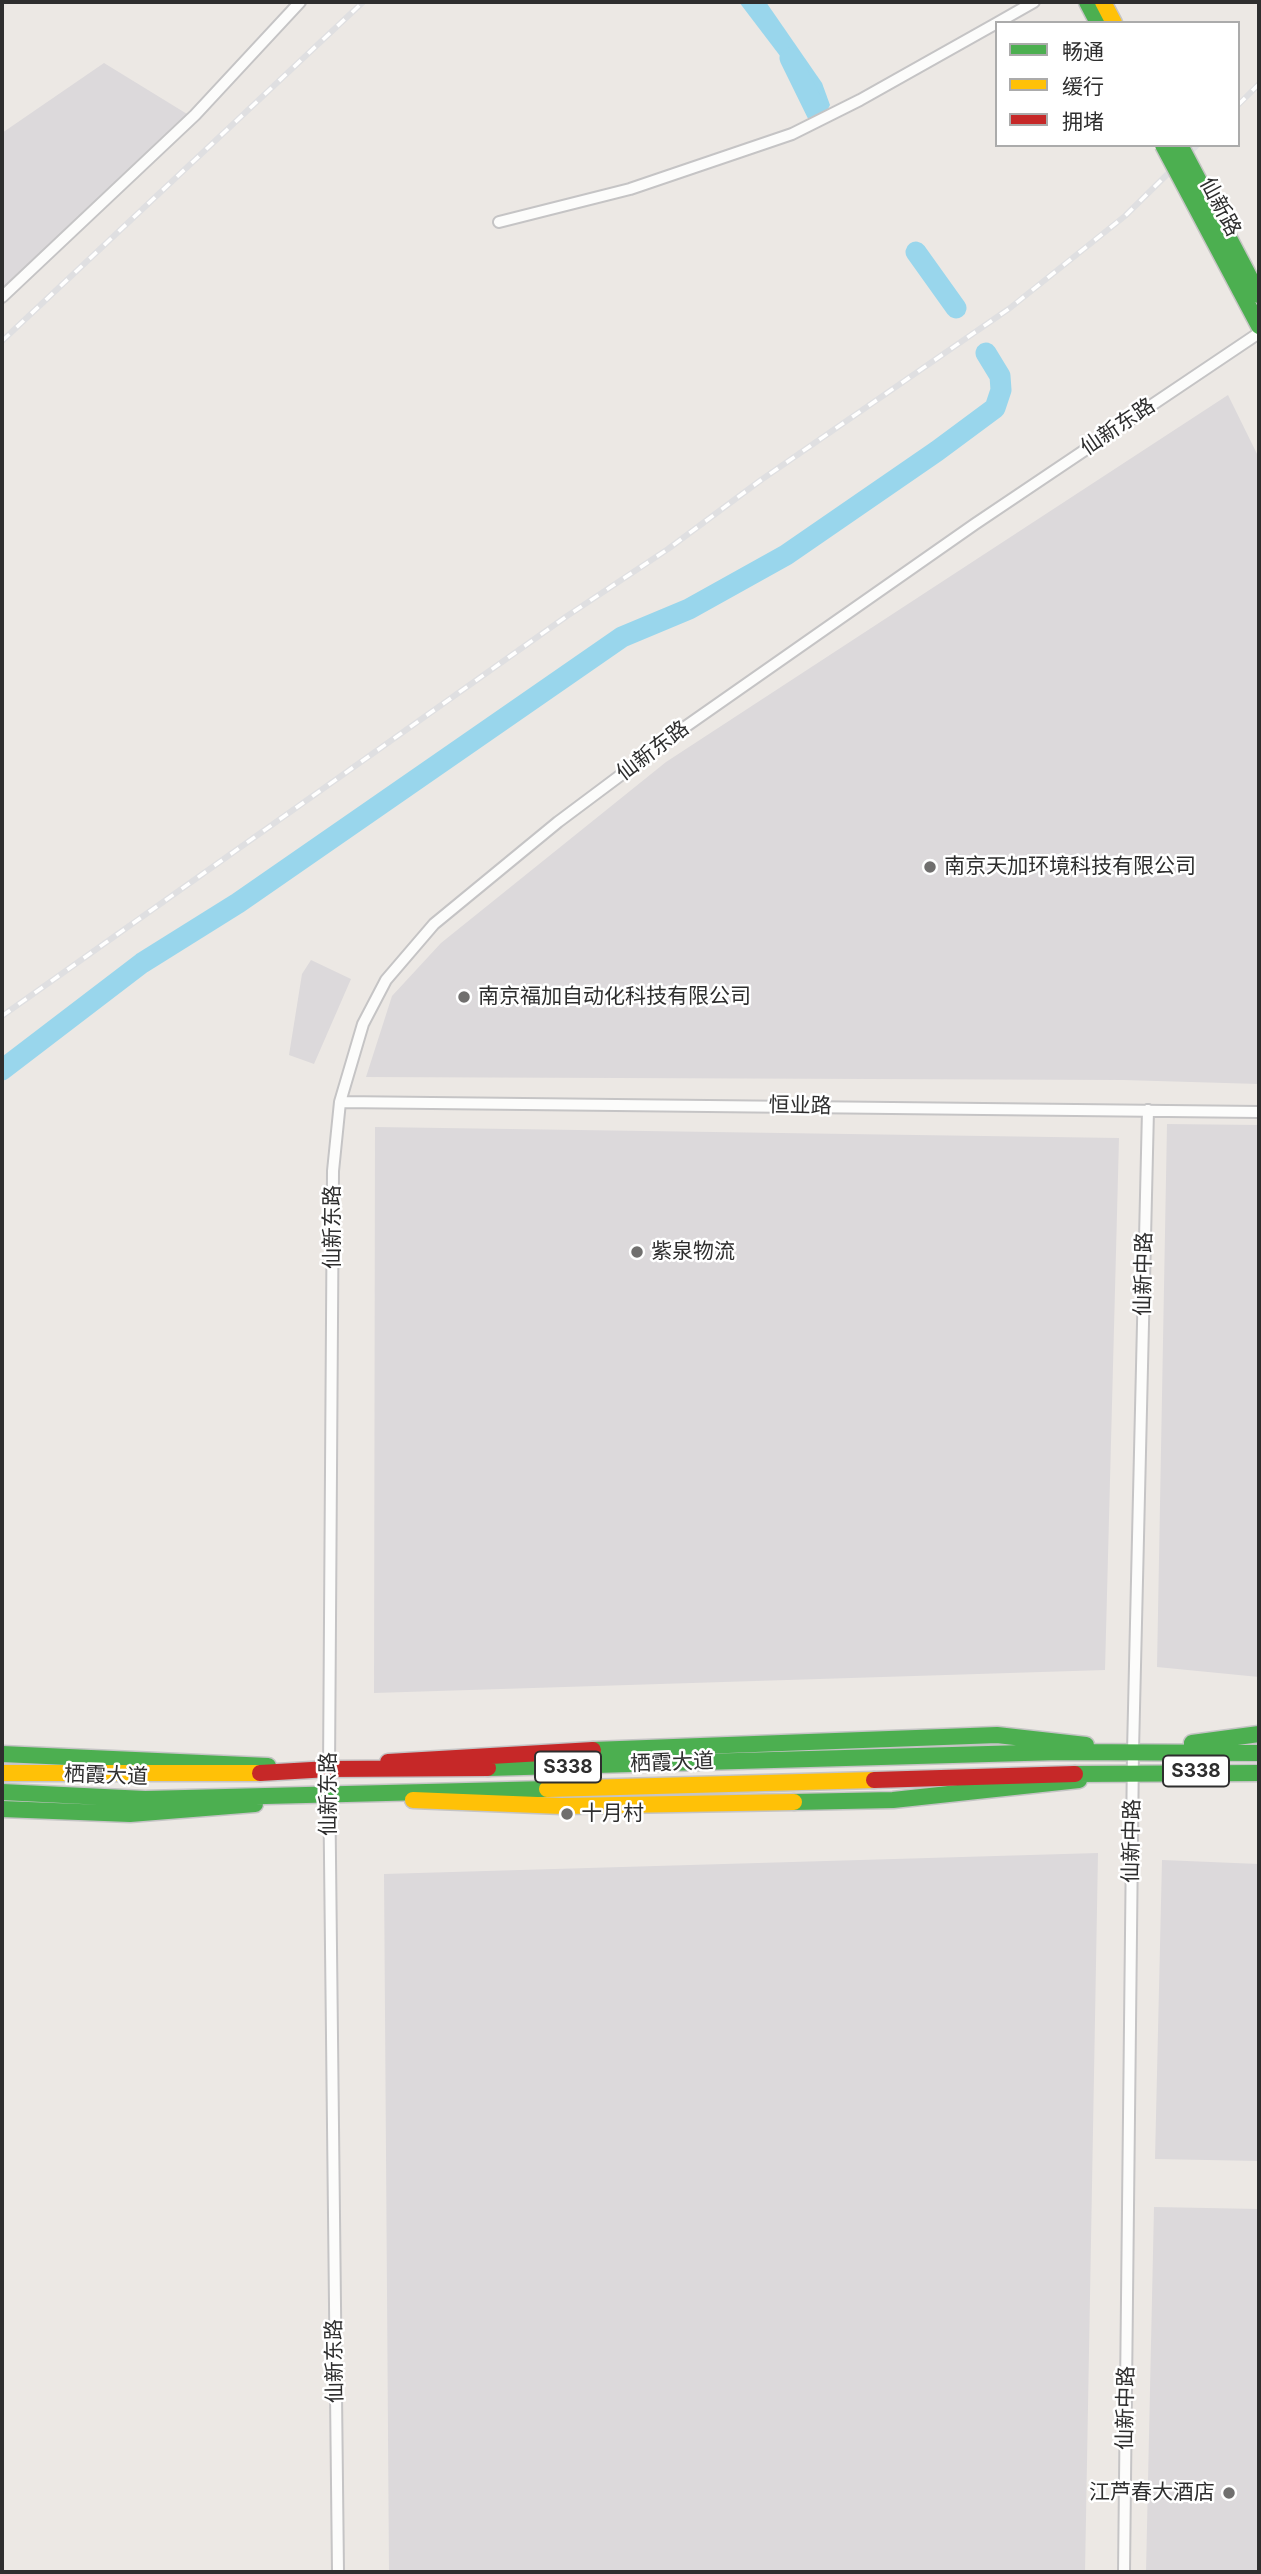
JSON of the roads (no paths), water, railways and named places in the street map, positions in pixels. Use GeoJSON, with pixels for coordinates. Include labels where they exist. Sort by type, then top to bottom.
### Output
{"type":"FeatureCollection","features":[{"type":"Feature","properties":{"kind":"main road"},"geometry":{"type":"LineString","coordinates":[[1087,2],[1097,21]]}},
{"type":"Feature","properties":{"kind":"main road"},"geometry":{"type":"LineString","coordinates":[[1103,2],[1113,21]]}},
{"type":"Feature","properties":{"kind":"main road","name":"仙新路"},"geometry":{"type":"LineString","coordinates":[[1164,147],[1259,326]]}},
{"type":"Feature","properties":{"kind":"main road","name":"仙新路"},"geometry":{"type":"LineString","coordinates":[[1181,147],[1259,295]]}},
{"type":"Feature","properties":{"kind":"main road"},"geometry":{"type":"LineString","coordinates":[[1133,1751],[1259,1734]]}},
{"type":"Feature","properties":{"kind":"main road","name":"栖霞大道"},"geometry":{"type":"LineString","coordinates":[[2,1773],[144,1776],[329,1769],[590,1767],[823,1757],[1133,1751],[1259,1753]]}},
{"type":"Feature","properties":{"kind":"main road"},"geometry":{"type":"LineString","coordinates":[[2,1754],[329,1769]]}},
{"type":"Feature","properties":{"kind":"main road"},"geometry":{"type":"LineString","coordinates":[[1133,1773],[1259,1783]]}},
{"type":"Feature","properties":{"kind":"main road","name":"栖霞大道"},"geometry":{"type":"LineString","coordinates":[[2,1791],[145,1799],[1133,1773],[1259,1773]]}},
{"type":"Feature","properties":{"kind":"main road"},"geometry":{"type":"LineString","coordinates":[[2,1809],[130,1814],[209,1810],[329,1794]]}},
{"type":"Feature","properties":{"kind":"street"},"geometry":{"type":"LineString","coordinates":[[2,297],[195,115],[300,2]]}},
{"type":"Feature","properties":{"kind":"street"},"geometry":{"type":"LineString","coordinates":[[1001,21],[1034,2]]}},
{"type":"Feature","properties":{"kind":"street"},"geometry":{"type":"LineString","coordinates":[[499,222],[630,190],[792,134],[860,100],[995,24]]}},
{"type":"Feature","properties":{"kind":"street","name":"仙新东路"},"geometry":{"type":"LineString","coordinates":[[338,2572],[329,1794],[333,1171],[340,1102],[363,1024],[386,980],[434,924],[558,822],[685,727],[975,524],[1259,333]]}},
{"type":"Feature","properties":{"kind":"street","name":"恒业路"},"geometry":{"type":"LineString","coordinates":[[340,1102],[1259,1112]]}},
{"type":"Feature","properties":{"kind":"street","name":"仙新中路"},"geometry":{"type":"LineString","coordinates":[[1124,2572],[1133,1751],[1147,1110]]}},
{"type":"Feature","properties":{"kind":"water"},"geometry":{"type":"Polygon","coordinates":[[[739,2],[766,2],[822,83],[830,105],[825,115],[739,2]]]}},
{"type":"Feature","properties":{"kind":"waterway"},"geometry":{"type":"LineString","coordinates":[[790,58],[817,113]]}},
{"type":"Feature","properties":{"kind":"waterway"},"geometry":{"type":"LineString","coordinates":[[916,252],[956,308]]}},
{"type":"Feature","properties":{"kind":"waterway"},"geometry":{"type":"LineString","coordinates":[[2,1070],[142,963],[238,903],[622,637],[689,609],[786,555],[937,451],[995,408],[1001,390],[1000,376],[986,353]]}},
{"type":"Feature","properties":{"kind":"railway"},"geometry":{"type":"LineString","coordinates":[[2,341],[363,2]]}},
{"type":"Feature","properties":{"kind":"railway"},"geometry":{"type":"LineString","coordinates":[[1240,103],[1259,84]]}},
{"type":"Feature","properties":{"kind":"railway"},"geometry":{"type":"LineString","coordinates":[[2,1016],[567,616],[668,549],[761,480],[1010,308],[1125,216],[1195,147]]}},
{"type":"Feature","properties":{"kind":"place","name":"南京天加环境科技有限公司"},"geometry":{"type":"Point","coordinates":[930,867]}},
{"type":"Feature","properties":{"kind":"place","name":"南京福加自动化科技有限公司"},"geometry":{"type":"Point","coordinates":[464,997]}},
{"type":"Feature","properties":{"kind":"place","name":"紫泉物流"},"geometry":{"type":"Point","coordinates":[637,1252]}},
{"type":"Feature","properties":{"kind":"place","name":"十月村"},"geometry":{"type":"Point","coordinates":[567,1814]}},
{"type":"Feature","properties":{"kind":"place","name":"江芦春大酒店"},"geometry":{"type":"Point","coordinates":[1229,2493]}}]}
